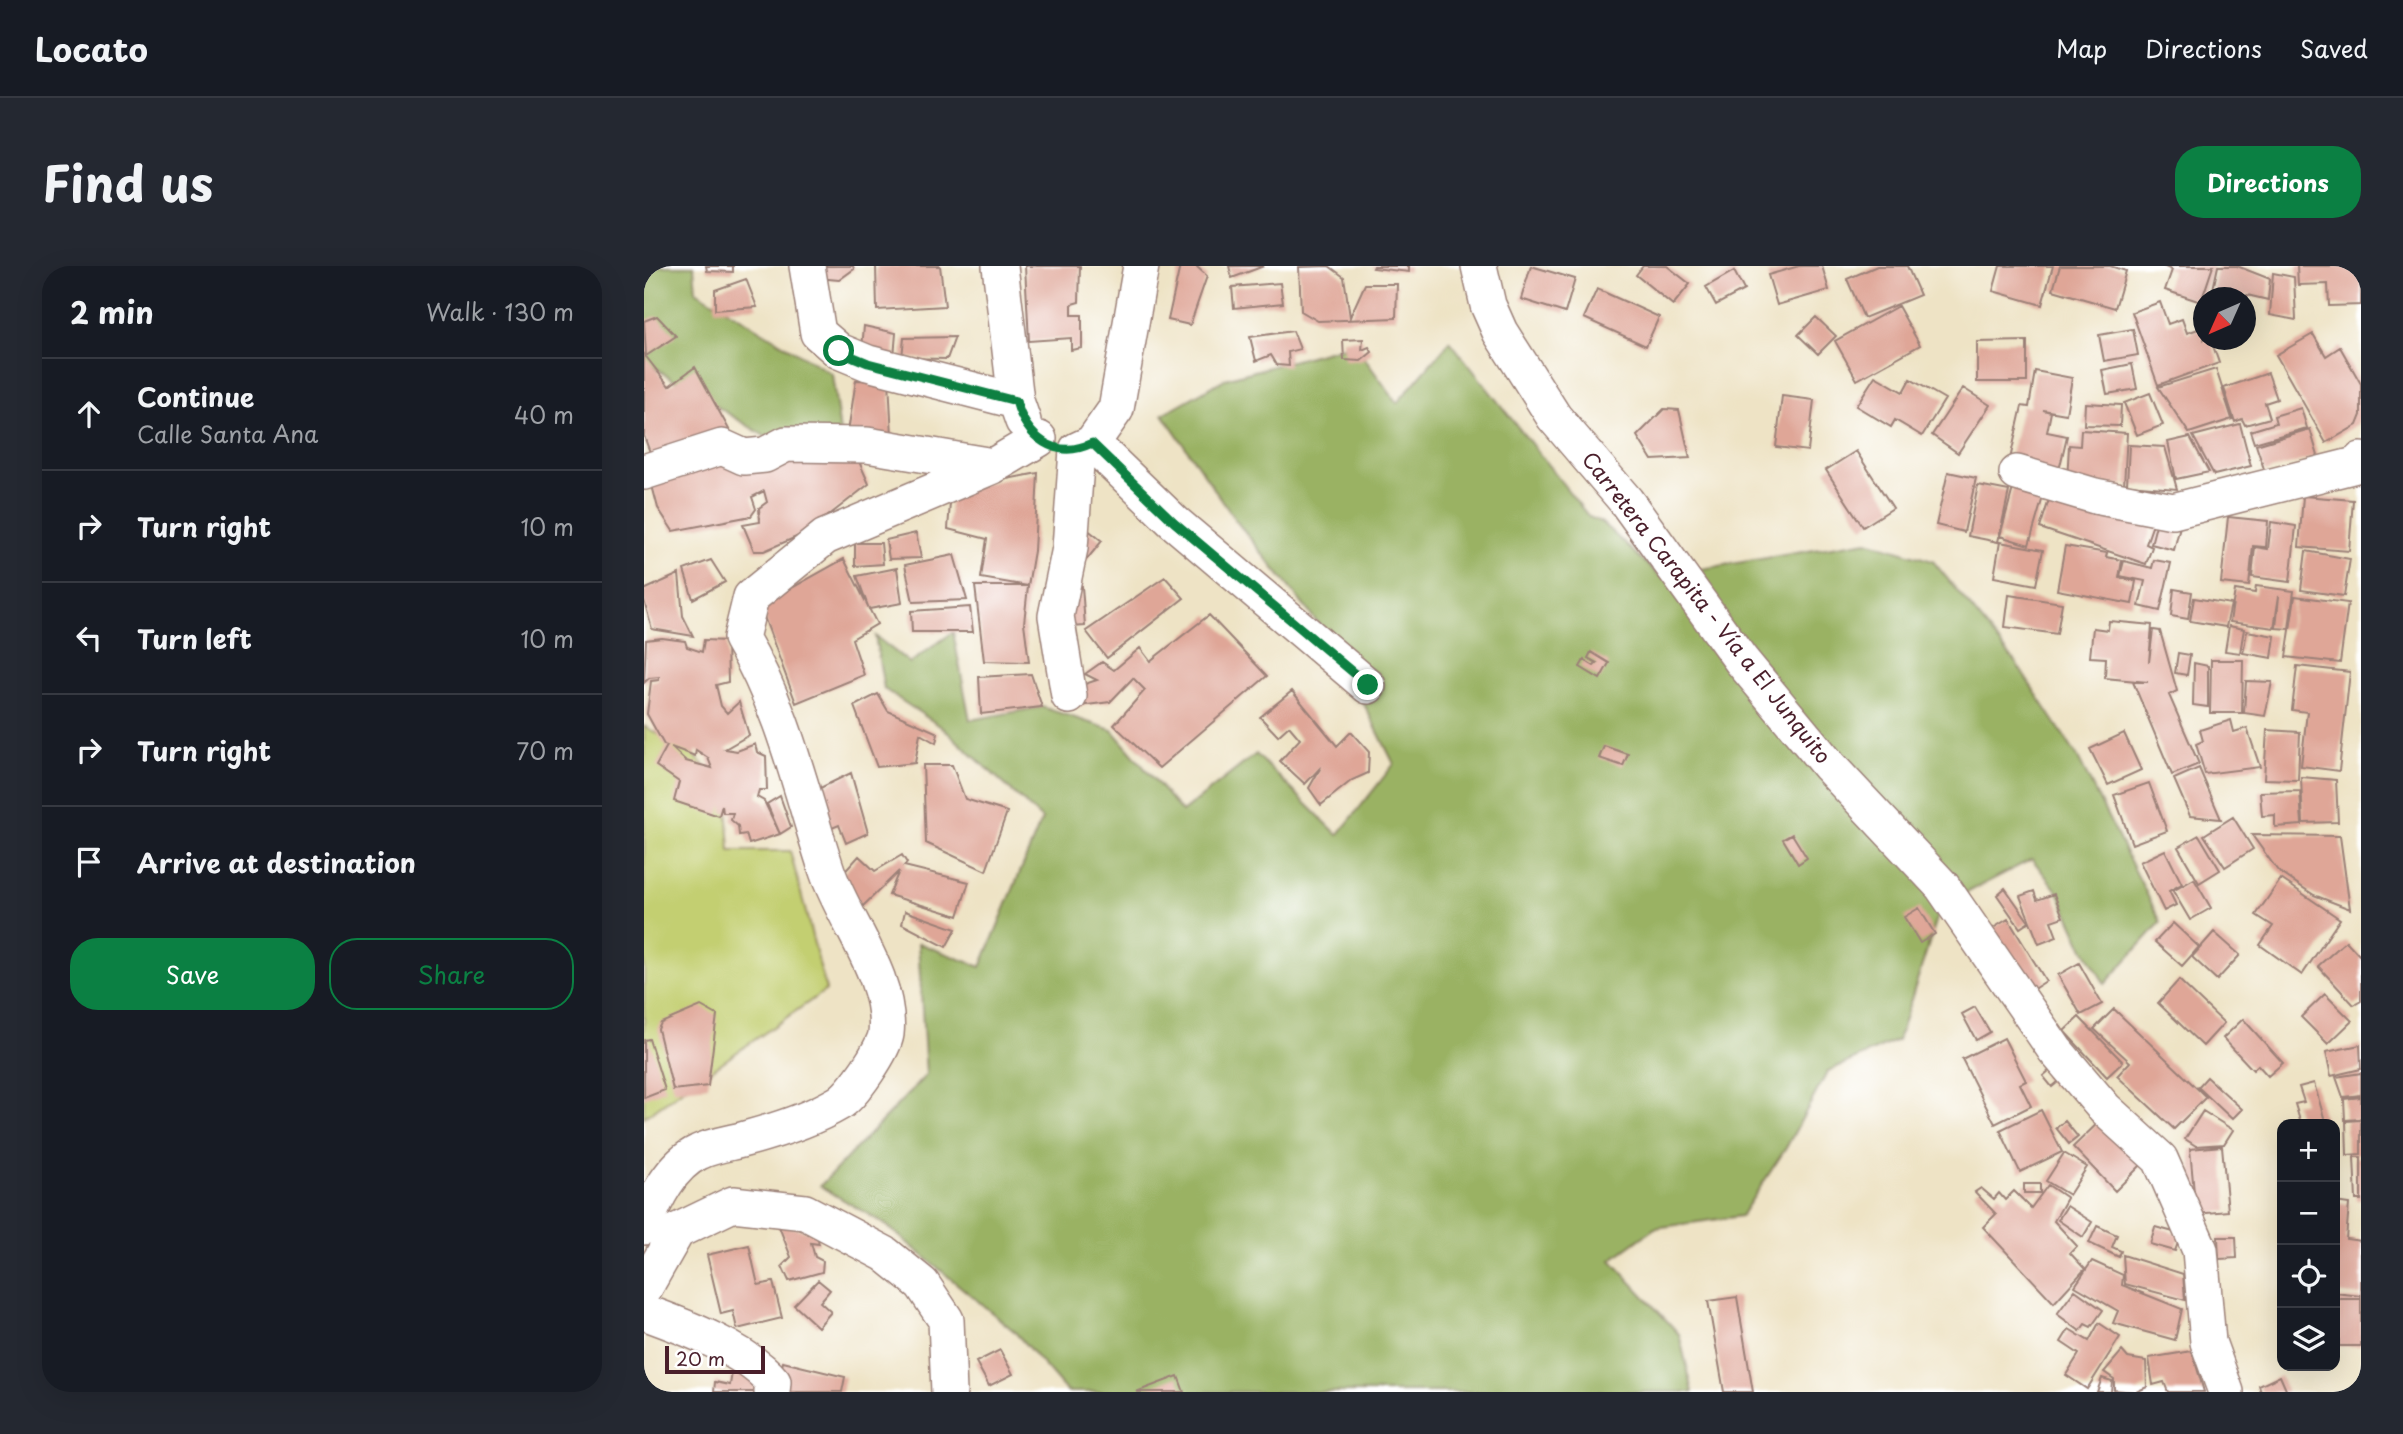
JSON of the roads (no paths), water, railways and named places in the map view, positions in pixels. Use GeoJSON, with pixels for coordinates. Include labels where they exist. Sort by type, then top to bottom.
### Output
{"type":"FeatureCollection","features":[{"type":"Feature","properties":{"kind":"street"},"geometry":{"type":"LineString","coordinates":[[807,266],[818,334],[839,351],[868,363],[1016,401]]}},
{"type":"Feature","properties":{"kind":"street"},"geometry":{"type":"LineString","coordinates":[[1000,266],[1016,401],[1027,429],[1039,439],[1058,448],[1085,447],[1368,685]]}},
{"type":"Feature","properties":{"kind":"street"},"geometry":{"type":"LineString","coordinates":[[1069,696],[1056,616],[1070,548],[1085,447],[1116,410],[1141,266]]}},
{"type":"Feature","properties":{"kind":"street","name":"Carretera Carapita - Vía a El Junquito"},"geometry":{"type":"LineString","coordinates":[[1479,266],[1488,305],[1500,332],[1554,416],[1626,501],[1741,660],[1811,745],[1942,886],[2055,1050],[2105,1109],[2160,1159],[2200,1251],[2208,1342],[2227,1392]]}},
{"type":"Feature","properties":{"kind":"street"},"geometry":{"type":"LineString","coordinates":[[644,1227],[667,1180],[698,1152],[760,1135],[841,1102],[867,1072],[886,1036],[885,1007],[864,948],[828,873],[800,777],[756,663],[741,638],[751,597],[825,537],[993,466],[1039,439]]}},
{"type":"Feature","properties":{"kind":"street"},"geometry":{"type":"LineString","coordinates":[[644,472],[722,447],[744,457],[765,455],[786,443],[867,445],[993,466]]}},
{"type":"Feature","properties":{"kind":"street"},"geometry":{"type":"LineString","coordinates":[[2017,473],[2095,496],[2173,511],[2302,476],[2356,466],[2361,460]]}},
{"type":"Feature","properties":{"kind":"street"},"geometry":{"type":"LineString","coordinates":[[644,1289],[677,1231],[733,1204],[805,1212],[886,1254],[922,1284],[946,1320],[949,1392]]}},
{"type":"Feature","properties":{"kind":"street"},"geometry":{"type":"LineString","coordinates":[[644,1312],[677,1324],[751,1362],[773,1382],[772,1392]]}}]}
